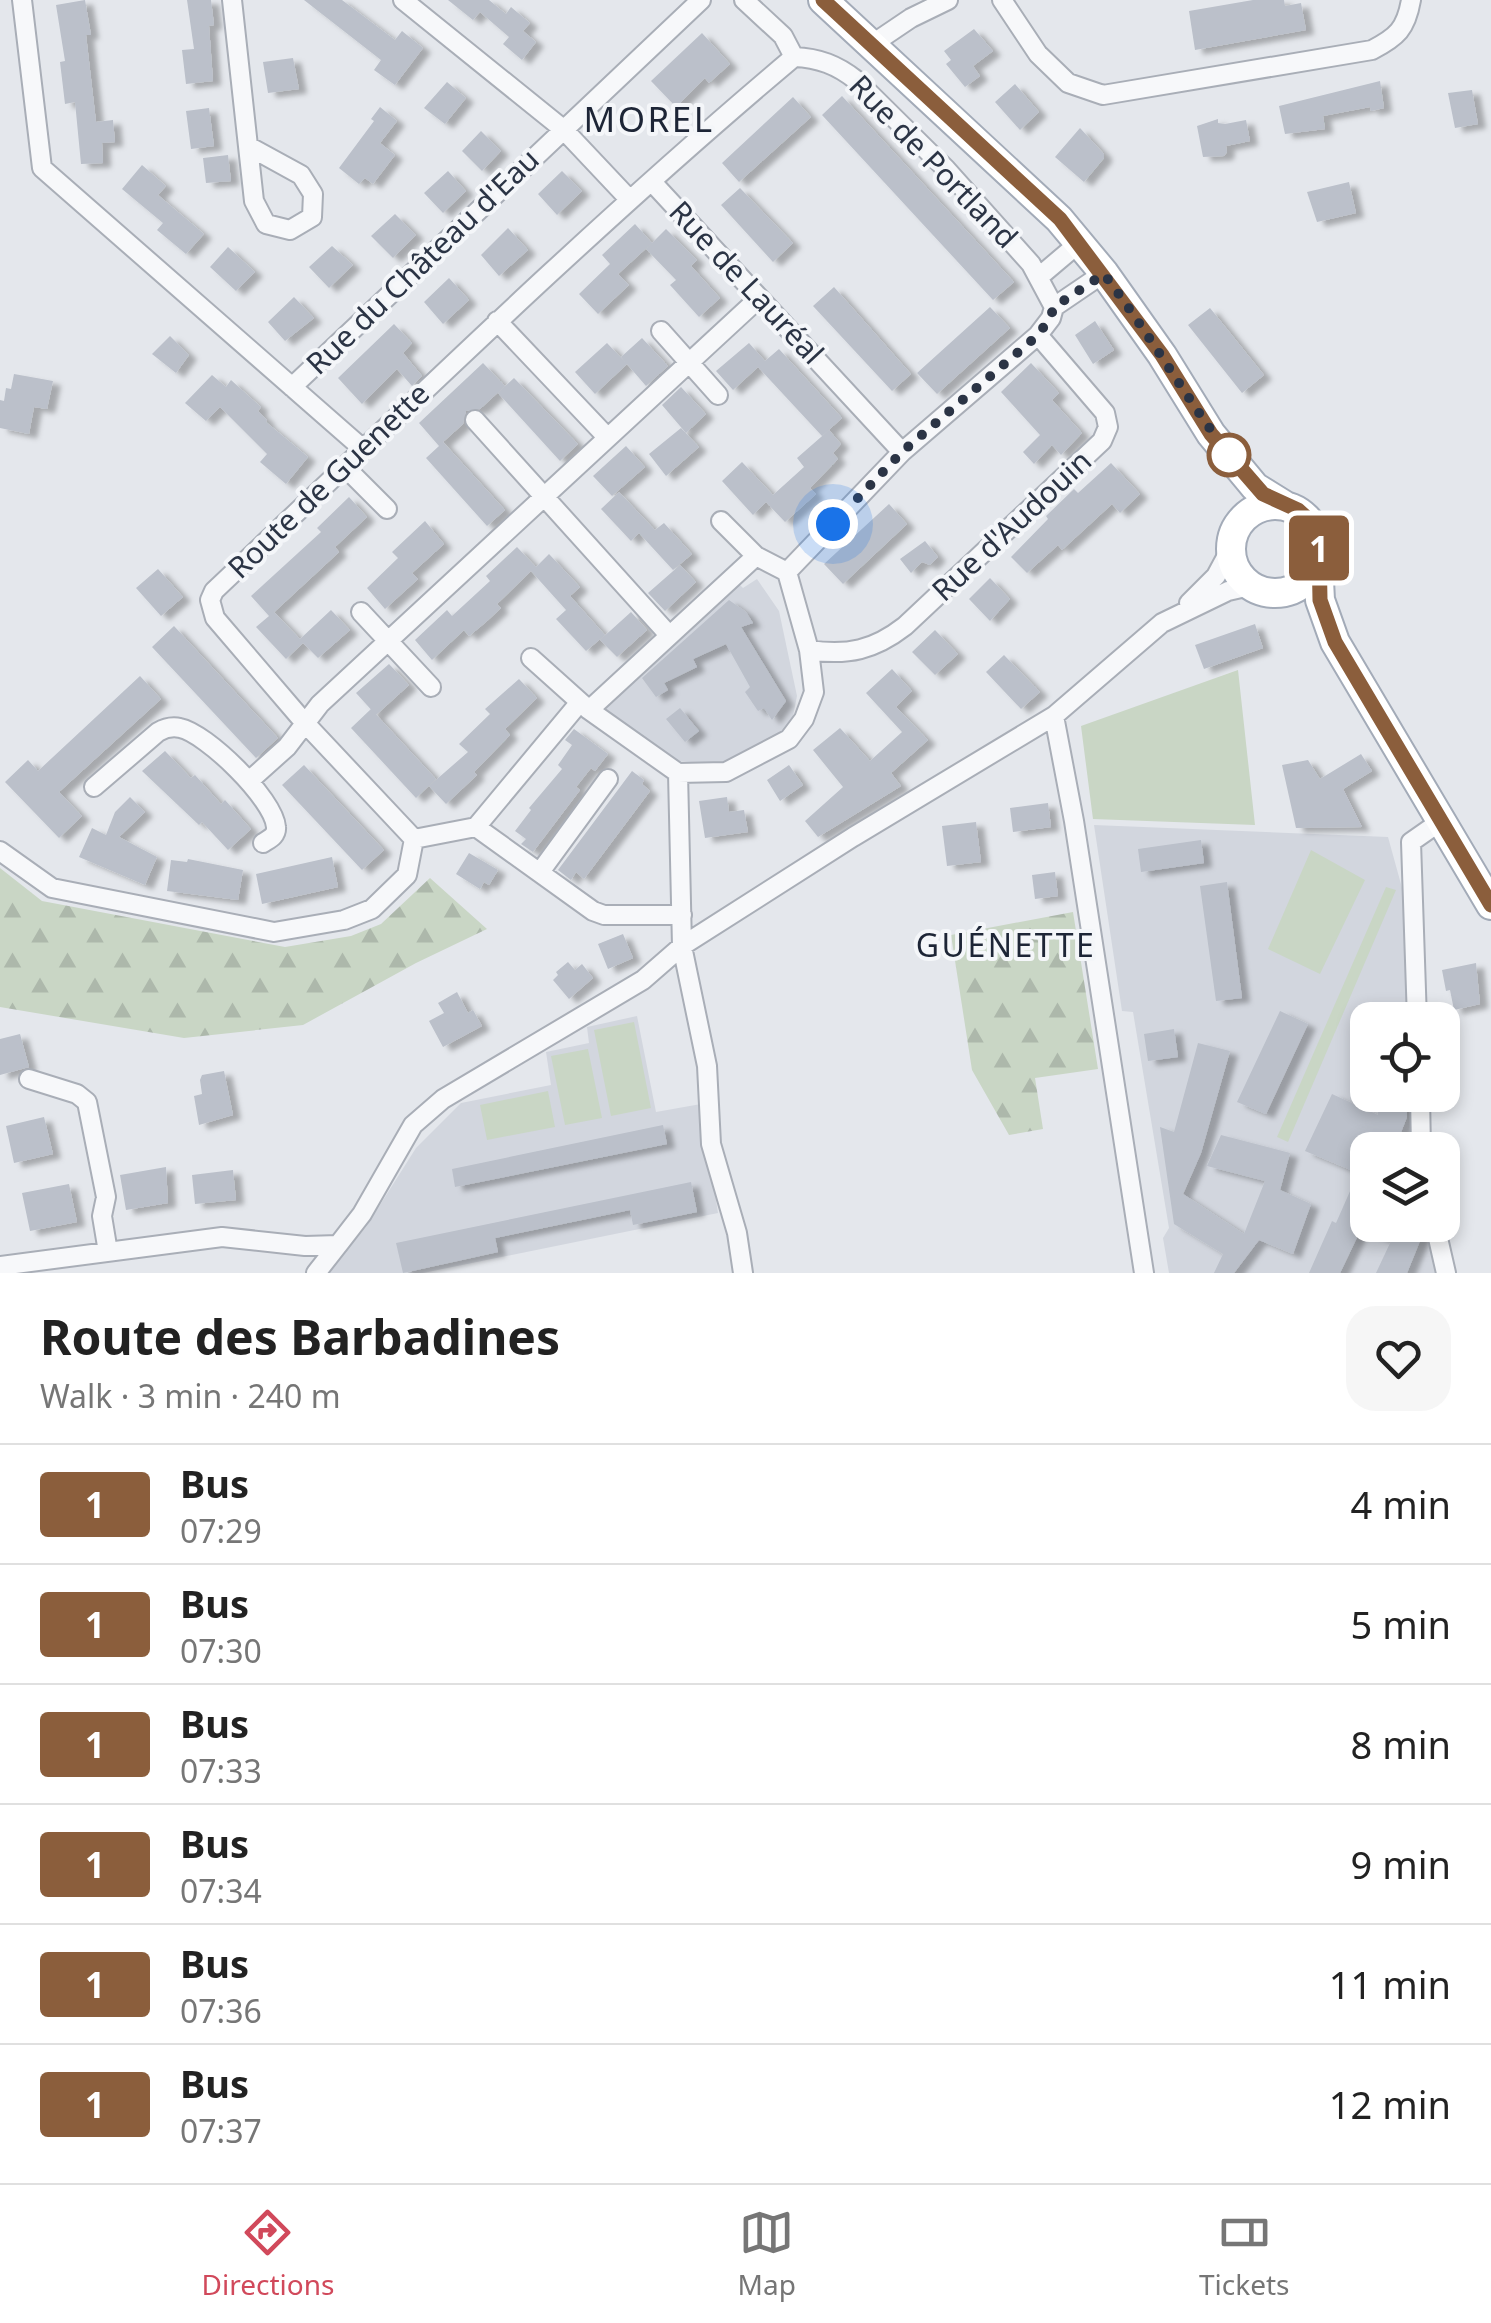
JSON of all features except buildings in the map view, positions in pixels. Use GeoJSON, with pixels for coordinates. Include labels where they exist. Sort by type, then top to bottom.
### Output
{"type":"FeatureCollection","features":[{"type":"Feature","properties":{"kind":"main road"},"geometry":{"type":"LineString","coordinates":[[823,0],[1060,219],[1162,355],[1211,434],[1256,487],[1309,520],[1316,532],[1320,600],[1335,642],[1491,905]]}},
{"type":"Feature","properties":{"kind":"main road"},"geometry":{"type":"LineString","coordinates":[[1211,434],[1240,521],[1230,550],[1236,570],[1303,610],[1335,642]]}},
{"type":"Feature","properties":{"kind":"main road"},"geometry":{"type":"LineString","coordinates":[[1240,521],[1264,505],[1284,505]]}},
{"type":"Feature","properties":{"kind":"main road"},"geometry":{"type":"LineString","coordinates":[[1264,589],[1302,584],[1318,561]]}},
{"type":"Feature","properties":{"kind":"street","name":"Rue du Château d'Eau"},"geometry":{"type":"LineString","coordinates":[[22,0],[42,168],[292,387],[701,0]]}},
{"type":"Feature","properties":{"kind":"street"},"geometry":{"type":"LineString","coordinates":[[232,0],[254,201],[266,224],[290,230],[312,217],[312,194],[301,176],[248,146]]}},
{"type":"Feature","properties":{"kind":"street","name":"Rue de Lauréal"},"geometry":{"type":"LineString","coordinates":[[402,0],[563,130],[629,199],[652,182],[902,452]]}},
{"type":"Feature","properties":{"kind":"street"},"geometry":{"type":"LineString","coordinates":[[652,182],[794,56],[783,36],[744,0]]}},
{"type":"Feature","properties":{"kind":"street"},"geometry":{"type":"LineString","coordinates":[[871,45],[911,18],[948,0]]}},
{"type":"Feature","properties":{"kind":"street"},"geometry":{"type":"LineString","coordinates":[[1002,0],[1038,54],[1068,82],[1103,95],[1372,50],[1394,39],[1408,16],[1412,0]]}},
{"type":"Feature","properties":{"kind":"street","name":"Rue de Portland"},"geometry":{"type":"LineString","coordinates":[[794,56],[840,67],[856,80],[946,169],[1040,276],[1054,307]]}},
{"type":"Feature","properties":{"kind":"street","name":"Route de Guenette"},"geometry":{"type":"LineString","coordinates":[[414,838],[304,722],[215,618],[210,600],[214,590],[629,199]]}},
{"type":"Feature","properties":{"kind":"street"},"geometry":{"type":"LineString","coordinates":[[1040,276],[1079,243]]}},
{"type":"Feature","properties":{"kind":"street"},"geometry":{"type":"LineString","coordinates":[[787,572],[902,452],[1038,335],[1054,307],[1104,274]]}},
{"type":"Feature","properties":{"kind":"street"},"geometry":{"type":"LineString","coordinates":[[249,782],[286,747],[304,722],[388,642],[759,298]]}},
{"type":"Feature","properties":{"kind":"street"},"geometry":{"type":"LineString","coordinates":[[497,320],[607,437]]}},
{"type":"Feature","properties":{"kind":"street"},"geometry":{"type":"LineString","coordinates":[[661,331],[718,395]]}},
{"type":"Feature","properties":{"kind":"street","name":"Rue d'Audouin"},"geometry":{"type":"LineString","coordinates":[[809,650],[836,654],[862,651],[884,642],[1102,441],[1108,427],[1105,413],[1038,335]]}},
{"type":"Feature","properties":{"kind":"street"},"geometry":{"type":"LineString","coordinates":[[292,387],[363,449]]}},
{"type":"Feature","properties":{"kind":"street"},"geometry":{"type":"LineString","coordinates":[[475,420],[670,635]]}},
{"type":"Feature","properties":{"kind":"street"},"geometry":{"type":"LineString","coordinates":[[345,467],[387,509]]}},
{"type":"Feature","properties":{"kind":"street"},"geometry":{"type":"LineString","coordinates":[[531,658],[584,706],[678,774],[726,772],[789,739],[804,719],[814,692],[809,650],[787,572],[756,556],[721,521]]}},
{"type":"Feature","properties":{"kind":"street"},"geometry":{"type":"LineString","coordinates":[[1182,611],[1216,576],[1230,550]]}},
{"type":"Feature","properties":{"kind":"street"},"geometry":{"type":"LineString","coordinates":[[0,851],[52,888],[274,932],[344,920],[372,910],[407,876],[414,838],[476,827],[584,706],[670,635],[756,556]]}},
{"type":"Feature","properties":{"kind":"street"},"geometry":{"type":"LineString","coordinates":[[316,1273],[362,1214],[413,1125],[443,1100],[642,980],[682,946],[853,837],[1054,716],[1162,623],[1228,590],[1264,589]]}},
{"type":"Feature","properties":{"kind":"street"},"geometry":{"type":"LineString","coordinates":[[360,612],[431,686]]}},
{"type":"Feature","properties":{"kind":"street"},"geometry":{"type":"LineString","coordinates":[[1054,716],[1144,1273]]}},
{"type":"Feature","properties":{"kind":"street"},"geometry":{"type":"LineString","coordinates":[[94,787],[168,726],[192,732],[249,782],[272,814],[277,828],[274,837],[262,844]]}},
{"type":"Feature","properties":{"kind":"street"},"geometry":{"type":"LineString","coordinates":[[678,774],[682,946],[707,1066],[710,1144],[736,1233],[743,1273]]}},
{"type":"Feature","properties":{"kind":"street"},"geometry":{"type":"LineString","coordinates":[[540,872],[608,780]]}},
{"type":"Feature","properties":{"kind":"street"},"geometry":{"type":"LineString","coordinates":[[1416,1002],[1412,842],[1441,822]]}},
{"type":"Feature","properties":{"kind":"street"},"geometry":{"type":"LineString","coordinates":[[476,827],[593,911],[604,915],[682,915]]}},
{"type":"Feature","properties":{"kind":"street"},"geometry":{"type":"LineString","coordinates":[[29,1079],[78,1094],[87,1102],[106,1196],[102,1216],[108,1252]]}},
{"type":"Feature","properties":{"kind":"street"},"geometry":{"type":"LineString","coordinates":[[0,1266],[222,1236],[305,1246],[338,1244]]}},
{"type":"Feature","properties":{"kind":"street"},"geometry":{"type":"LineString","coordinates":[[1439,1242],[1446,1273]]}},
{"type":"Feature","properties":{"kind":"shaded area"},"geometry":{"type":"Polygon","coordinates":[[[757,579],[779,611],[797,696],[792,721],[769,743],[740,759],[720,764],[676,761],[601,706],[736,581],[743,588],[757,579]]]}},
{"type":"Feature","properties":{"kind":"shaded area"},"geometry":{"type":"Polygon","coordinates":[[[1094,825],[1388,837],[1404,895],[1409,1002],[1350,1002],[1350,1112],[1415,1112],[1416,1132],[1350,1132],[1350,1242],[1435,1242],[1441,1273],[1169,1273],[1163,1238],[1169,1228],[1133,1012],[1122,1011],[1094,825]]]}},
{"type":"Feature","properties":{"kind":"shaded area"},"geometry":{"type":"Polygon","coordinates":[[[637,1016],[656,1112],[701,1104],[718,1213],[423,1273],[328,1273],[366,1227],[416,1148],[461,1103],[551,1085],[546,1052],[589,1043],[587,1027],[637,1016]]]}},
{"type":"Feature","properties":{"kind":"green space"},"geometry":{"type":"Polygon","coordinates":[[[1238,670],[1255,825],[1093,819],[1081,726],[1238,670]]]}},
{"type":"Feature","properties":{"kind":"green space"},"geometry":{"type":"Polygon","coordinates":[[[1311,850],[1365,880],[1320,974],[1268,949],[1311,850]]]}},
{"type":"Feature","properties":{"kind":"green space"},"geometry":{"type":"Polygon","coordinates":[[[0,868],[42,901],[285,947],[351,936],[381,924],[430,878],[487,929],[303,1025],[184,1038],[0,1007],[0,868]]]}},
{"type":"Feature","properties":{"kind":"green space"},"geometry":{"type":"Polygon","coordinates":[[[1386,887],[1396,890],[1288,1142],[1277,1137],[1386,887]]]}},
{"type":"Feature","properties":{"kind":"green space"},"geometry":{"type":"Polygon","coordinates":[[[1073,912],[1098,1069],[1035,1078],[1043,1129],[1009,1135],[972,1070],[951,935],[1073,912]]]}},
{"type":"Feature","properties":{"kind":"green space"},"geometry":{"type":"Polygon","coordinates":[[[634,1022],[651,1108],[611,1116],[594,1030],[634,1022]]]}},
{"type":"Feature","properties":{"kind":"green space"},"geometry":{"type":"Polygon","coordinates":[[[588,1049],[602,1118],[565,1125],[551,1056],[588,1049]]]}},
{"type":"Feature","properties":{"kind":"green space"},"geometry":{"type":"Polygon","coordinates":[[[548,1091],[555,1127],[487,1140],[480,1105],[548,1091]]]}},
{"type":"Feature","properties":{"kind":"bus line","name":"1"},"geometry":{"type":"LineString","coordinates":[[823,0],[1060,219],[1162,355],[1211,434],[1263,494],[1298,510],[1309,520],[1319,547],[1320,600],[1335,642],[1491,905]]}},
{"type":"Feature","properties":{"kind":"district","name":"MOREL"},"geometry":{"type":"Point","coordinates":[649,120]}},
{"type":"Feature","properties":{"kind":"district","name":"GUÉNETTE"},"geometry":{"type":"Point","coordinates":[1006,946]}},
{"type":"Feature","properties":{"kind":"route"},"geometry":{"type":"LineString","coordinates":[[833,524],[902,452],[1038,335],[1054,307],[1104,274],[1229,455]]}}]}
